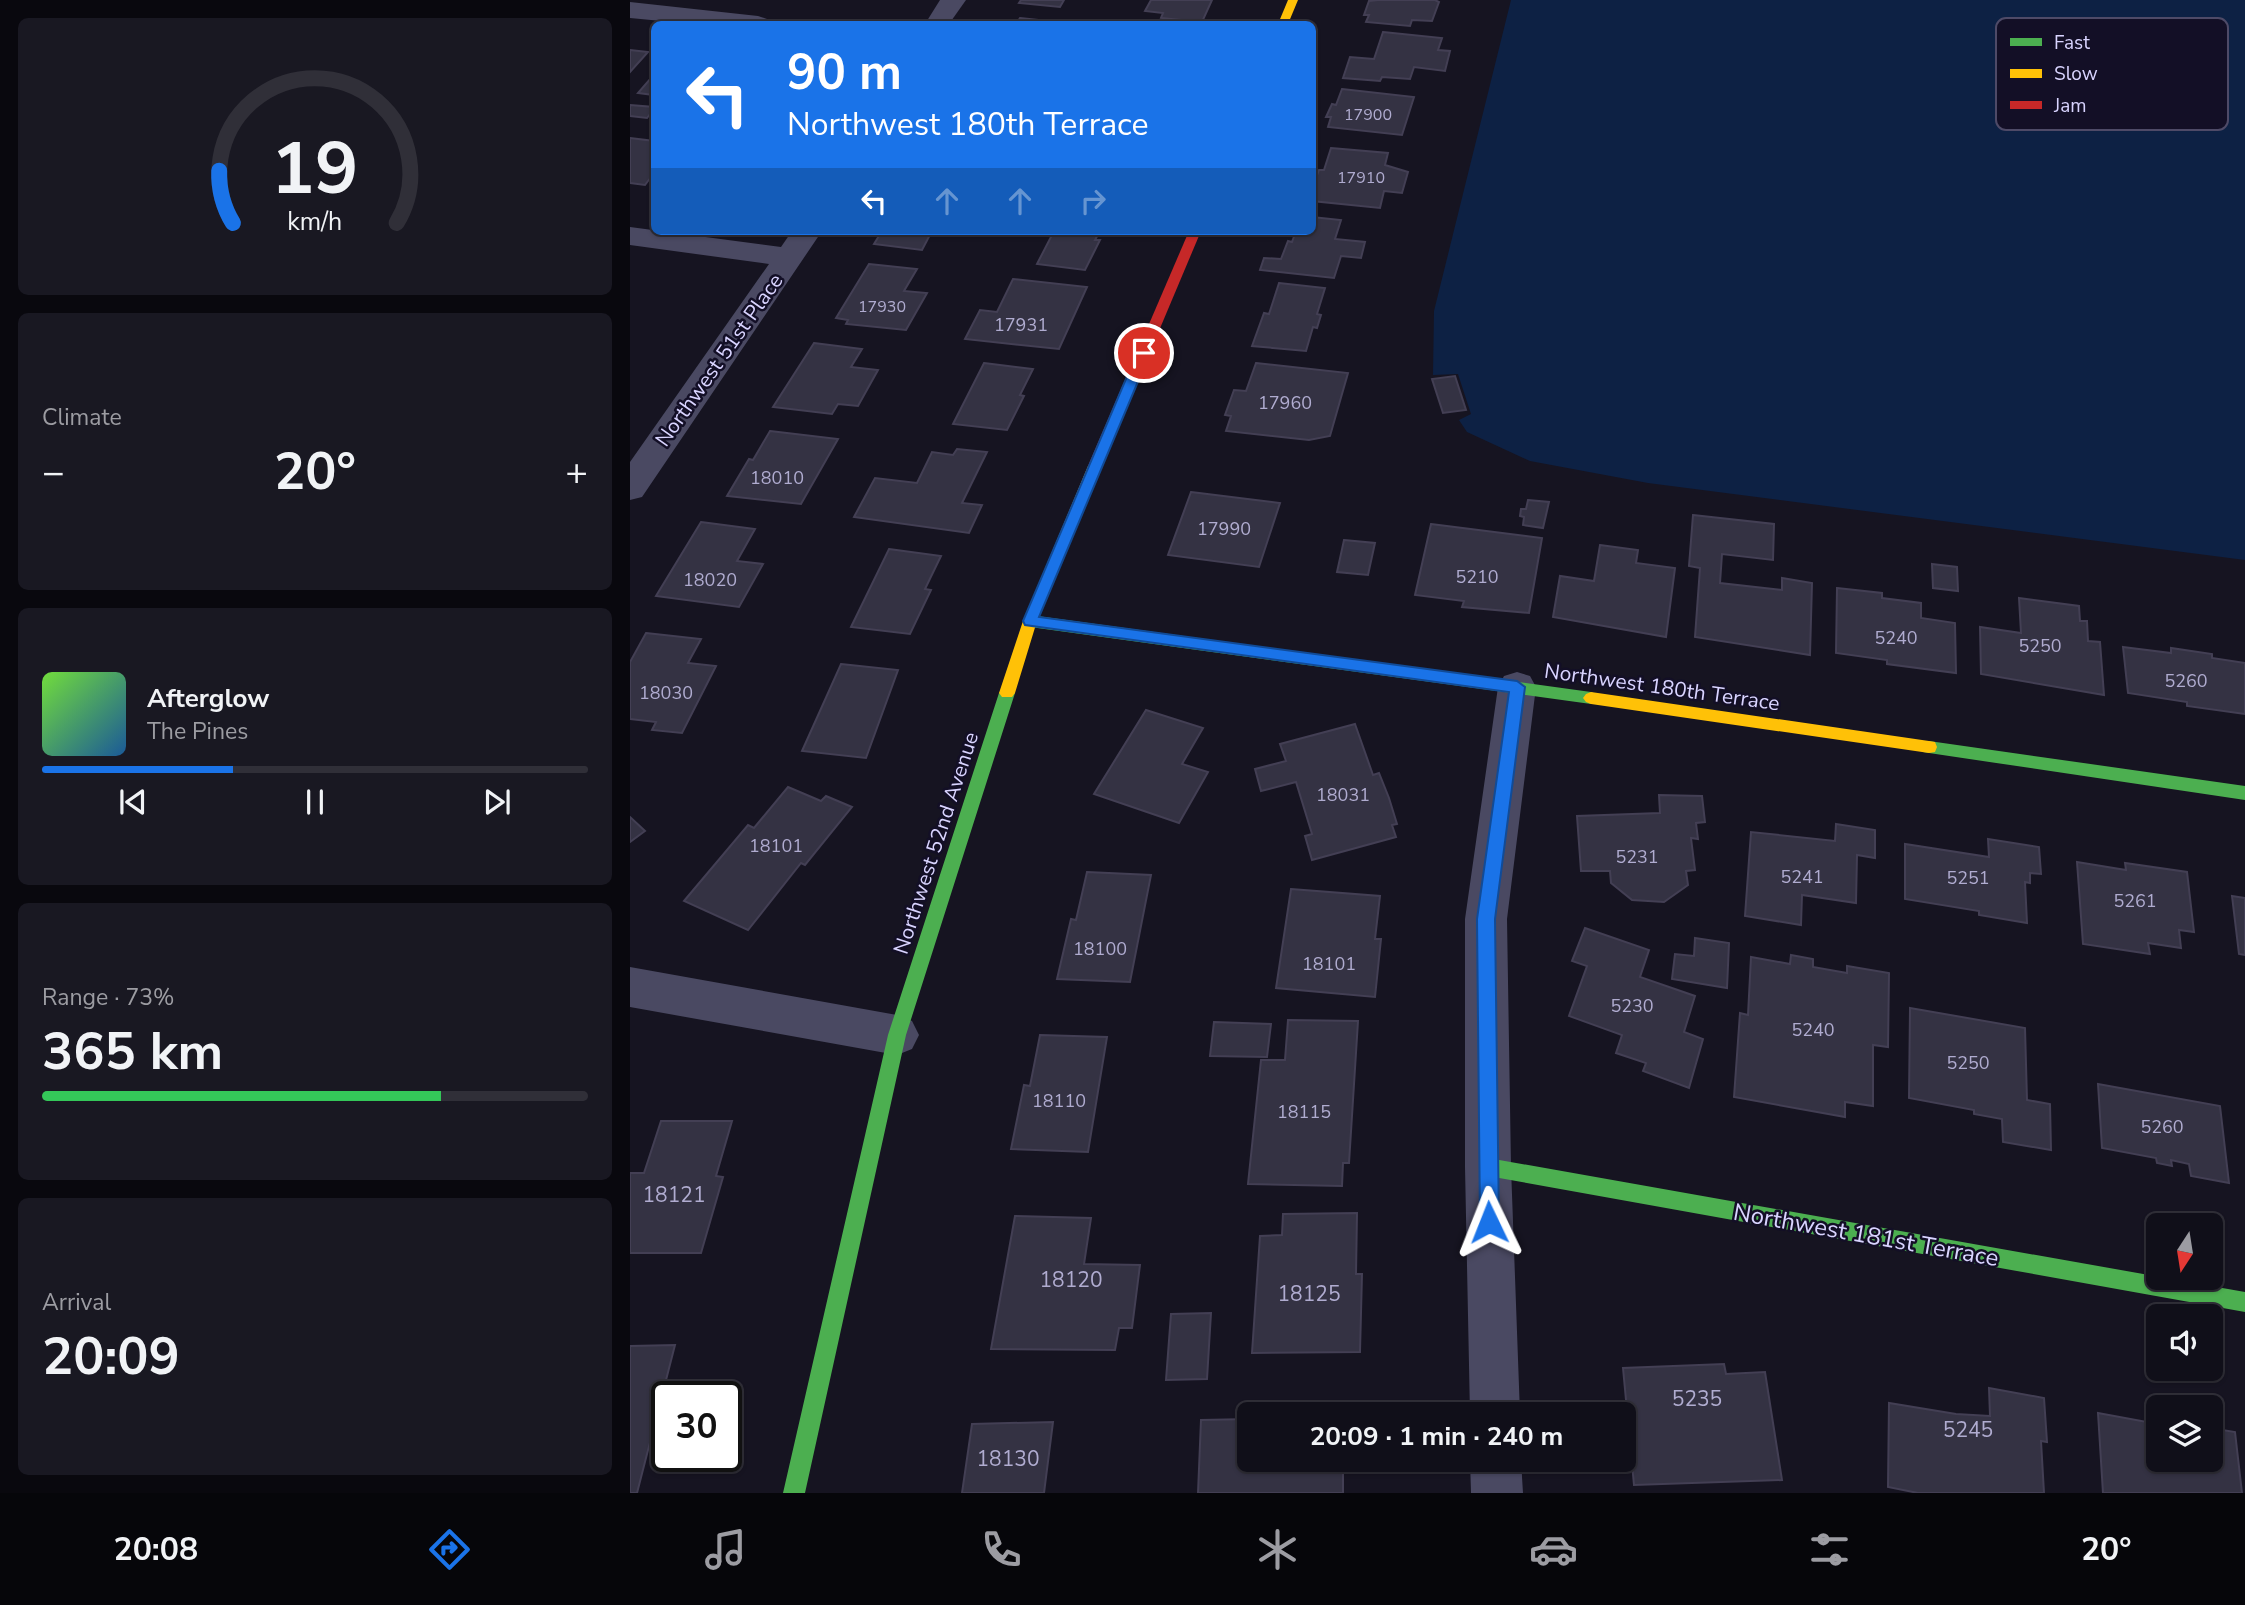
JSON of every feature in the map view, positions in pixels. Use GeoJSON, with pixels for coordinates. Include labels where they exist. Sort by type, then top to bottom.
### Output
{"type":"FeatureCollection","features":[{"type":"Feature","properties":{"kind":"street"},"geometry":{"type":"LineString","coordinates":[[939,21],[953,0]]}},
{"type":"Feature","properties":{"kind":"street"},"geometry":{"type":"LineString","coordinates":[[1284,21],[1293,0]]}},
{"type":"Feature","properties":{"kind":"street"},"geometry":{"type":"LineString","coordinates":[[630,10],[731,21]]}},
{"type":"Feature","properties":{"kind":"street","name":"Northwest 51st Place"},"geometry":{"type":"LineString","coordinates":[[630,488],[804,235]]}},
{"type":"Feature","properties":{"kind":"street","name":"Northwest 52nd Avenue"},"geometry":{"type":"LineString","coordinates":[[794,1493],[897,1035],[1030,621],[1193,235]]}},
{"type":"Feature","properties":{"kind":"street"},"geometry":{"type":"LineString","coordinates":[[630,236],[790,258]]}},
{"type":"Feature","properties":{"kind":"street","name":"Northwest 180th Terrace"},"geometry":{"type":"LineString","coordinates":[[1030,621],[1517,687],[2245,793]]}},
{"type":"Feature","properties":{"kind":"street"},"geometry":{"type":"LineString","coordinates":[[1495,1402],[1488,1167],[1486,919],[1517,687]]}},
{"type":"Feature","properties":{"kind":"street"},"geometry":{"type":"LineString","coordinates":[[630,987],[897,1035]]}},
{"type":"Feature","properties":{"kind":"street","name":"Northwest 181st Terrace"},"geometry":{"type":"LineString","coordinates":[[1488,1167],[2245,1302]]}},
{"type":"Feature","properties":{"kind":"street"},"geometry":{"type":"LineString","coordinates":[[1496,1472],[1497,1493]]}},
{"type":"Feature","properties":{"kind":"water"},"geometry":{"type":"Polygon","coordinates":[[[1511,0],[2245,0],[2245,560],[1648,483],[1530,461],[1467,432],[1459,420],[1471,414],[1458,374],[1433,375],[1434,311],[1511,0]]]}},
{"type":"Feature","properties":{"kind":"building"},"geometry":{"type":"Polygon","coordinates":[[[1021,0],[1064,0],[1060,7],[1019,3],[1021,0]]]}},
{"type":"Feature","properties":{"kind":"building"},"geometry":{"type":"Polygon","coordinates":[[[1151,0],[1212,0],[1202,21],[1161,18],[1163,13],[1145,11],[1151,0]]]}},
{"type":"Feature","properties":{"kind":"building"},"geometry":{"type":"Polygon","coordinates":[[[1369,1],[1439,2],[1432,21],[1412,20],[1410,26],[1366,22],[1369,15],[1364,15],[1369,1]]]}},
{"type":"Feature","properties":{"kind":"building"},"geometry":{"type":"Polygon","coordinates":[[[1020,18],[1048,21],[1018,21],[1020,18]]]}},
{"type":"Feature","properties":{"kind":"building"},"geometry":{"type":"Polygon","coordinates":[[[1383,32],[1442,38],[1438,50],[1450,51],[1445,71],[1414,67],[1410,79],[1382,77],[1380,81],[1343,78],[1350,57],[1374,59],[1383,32]]]}},
{"type":"Feature","properties":{"kind":"building"},"geometry":{"type":"Polygon","coordinates":[[[630,50],[648,52],[630,72],[630,50]]]}},
{"type":"Feature","properties":{"kind":"building"},"geometry":{"type":"Polygon","coordinates":[[[651,78],[651,95],[638,93],[651,78]]]}},
{"type":"Feature","properties":{"kind":"building"},"geometry":{"type":"Polygon","coordinates":[[[1342,89],[1414,97],[1402,135],[1328,127],[1331,117],[1326,117],[1332,104],[1336,105],[1342,89]]]}},
{"type":"Feature","properties":{"kind":"building"},"geometry":{"type":"Polygon","coordinates":[[[630,105],[651,107],[647,118],[630,116],[630,105]]]}},
{"type":"Feature","properties":{"kind":"building"},"geometry":{"type":"Polygon","coordinates":[[[630,138],[651,141],[651,177],[645,185],[630,183],[630,138]]]}},
{"type":"Feature","properties":{"kind":"building"},"geometry":{"type":"Polygon","coordinates":[[[1331,148],[1388,153],[1385,165],[1408,172],[1402,193],[1384,191],[1380,208],[1316,201],[1316,178],[1319,170],[1324,170],[1331,148]]]}},
{"type":"Feature","properties":{"kind":"building"},"geometry":{"type":"Polygon","coordinates":[[[1316,217],[1341,220],[1335,239],[1365,242],[1361,258],[1341,256],[1334,278],[1260,270],[1264,258],[1281,259],[1288,241],[1292,242],[1295,235],[1316,235],[1316,217]]]}},
{"type":"Feature","properties":{"kind":"building"},"geometry":{"type":"Polygon","coordinates":[[[880,235],[930,235],[922,250],[874,244],[880,235]]]}},
{"type":"Feature","properties":{"kind":"building"},"geometry":{"type":"Polygon","coordinates":[[[1052,235],[1098,235],[1095,240],[1100,240],[1085,270],[1037,264],[1052,235]]]}},
{"type":"Feature","properties":{"kind":"building"},"geometry":{"type":"Polygon","coordinates":[[[869,264],[917,269],[904,291],[927,293],[906,330],[846,324],[848,320],[836,318],[869,264]]]}},
{"type":"Feature","properties":{"kind":"building"},"geometry":{"type":"Polygon","coordinates":[[[1013,279],[1087,287],[1059,349],[965,339],[980,310],[997,312],[1013,279]]]}},
{"type":"Feature","properties":{"kind":"building"},"geometry":{"type":"Polygon","coordinates":[[[1279,283],[1325,288],[1317,314],[1321,315],[1317,328],[1313,327],[1306,351],[1252,346],[1264,313],[1269,314],[1279,283]]]}},
{"type":"Feature","properties":{"kind":"building"},"geometry":{"type":"Polygon","coordinates":[[[814,343],[862,349],[851,367],[878,370],[858,406],[838,404],[832,414],[773,407],[814,343]]]}},
{"type":"Feature","properties":{"kind":"building"},"geometry":{"type":"Polygon","coordinates":[[[984,363],[1033,369],[1020,395],[1024,396],[1007,430],[953,424],[984,363]]]}},
{"type":"Feature","properties":{"kind":"building"},"geometry":{"type":"Polygon","coordinates":[[[1256,363],[1348,373],[1330,436],[1309,440],[1226,431],[1231,416],[1225,415],[1234,390],[1246,391],[1256,363]]]}},
{"type":"Feature","properties":{"kind":"building"},"geometry":{"type":"Polygon","coordinates":[[[1455,376],[1466,410],[1443,413],[1432,379],[1455,376]]]}},
{"type":"Feature","properties":{"kind":"building"},"geometry":{"type":"Polygon","coordinates":[[[770,431],[838,439],[801,504],[727,496],[770,431]]]}},
{"type":"Feature","properties":{"kind":"building"},"geometry":{"type":"Polygon","coordinates":[[[957,449],[987,452],[962,503],[982,505],[969,533],[854,517],[875,478],[917,483],[932,452],[953,455],[957,449]]]}},
{"type":"Feature","properties":{"kind":"building"},"geometry":{"type":"Polygon","coordinates":[[[1191,492],[1280,503],[1259,567],[1168,555],[1191,492]]]}},
{"type":"Feature","properties":{"kind":"building"},"geometry":{"type":"Polygon","coordinates":[[[1528,500],[1549,502],[1543,528],[1523,525],[1521,509],[1526,509],[1528,500]]]}},
{"type":"Feature","properties":{"kind":"building"},"geometry":{"type":"Polygon","coordinates":[[[1693,515],[1774,524],[1773,560],[1722,554],[1720,583],[1782,590],[1782,578],[1812,583],[1810,655],[1695,637],[1700,568],[1689,566],[1693,515]]]}},
{"type":"Feature","properties":{"kind":"building"},"geometry":{"type":"Polygon","coordinates":[[[701,522],[755,529],[737,561],[763,564],[739,607],[656,596],[701,522]]]}},
{"type":"Feature","properties":{"kind":"building"},"geometry":{"type":"Polygon","coordinates":[[[1431,524],[1542,538],[1529,613],[1462,607],[1464,601],[1415,595],[1431,524]]]}},
{"type":"Feature","properties":{"kind":"building"},"geometry":{"type":"Polygon","coordinates":[[[1344,540],[1375,543],[1368,575],[1337,572],[1344,540]]]}},
{"type":"Feature","properties":{"kind":"building"},"geometry":{"type":"Polygon","coordinates":[[[1600,545],[1638,550],[1636,563],[1675,568],[1666,637],[1553,617],[1560,576],[1594,581],[1600,545]]]}},
{"type":"Feature","properties":{"kind":"building"},"geometry":{"type":"Polygon","coordinates":[[[889,549],[941,556],[925,589],[931,590],[910,634],[851,627],[889,549]]]}},
{"type":"Feature","properties":{"kind":"building"},"geometry":{"type":"Polygon","coordinates":[[[1932,564],[1957,567],[1958,591],[1933,588],[1932,564]]]}},
{"type":"Feature","properties":{"kind":"building"},"geometry":{"type":"Polygon","coordinates":[[[1837,588],[1882,593],[1882,598],[1921,603],[1921,618],[1955,623],[1956,673],[1887,664],[1887,660],[1836,653],[1837,588]]]}},
{"type":"Feature","properties":{"kind":"building"},"geometry":{"type":"Polygon","coordinates":[[[2019,598],[2079,606],[2080,621],[2087,621],[2088,641],[2100,642],[2104,695],[1981,674],[1980,627],[2021,633],[2019,598]]]}},
{"type":"Feature","properties":{"kind":"building"},"geometry":{"type":"Polygon","coordinates":[[[646,633],[701,639],[688,663],[716,666],[682,733],[652,730],[656,722],[630,719],[630,662],[646,633]]]}},
{"type":"Feature","properties":{"kind":"building"},"geometry":{"type":"Polygon","coordinates":[[[2123,647],[2171,653],[2171,648],[2212,654],[2212,658],[2245,663],[2245,714],[2187,706],[2187,702],[2128,693],[2123,647]]]}},
{"type":"Feature","properties":{"kind":"building"},"geometry":{"type":"Polygon","coordinates":[[[841,664],[898,670],[866,758],[802,751],[841,664]]]}},
{"type":"Feature","properties":{"kind":"building"},"geometry":{"type":"Polygon","coordinates":[[[1146,710],[1203,728],[1182,764],[1208,772],[1179,823],[1094,794],[1146,710]]]}},
{"type":"Feature","properties":{"kind":"building"},"geometry":{"type":"Polygon","coordinates":[[[1355,724],[1373,775],[1379,773],[1389,798],[1397,824],[1392,825],[1396,837],[1312,860],[1305,836],[1312,834],[1296,782],[1261,791],[1255,769],[1286,761],[1280,744],[1355,724]]]}},
{"type":"Feature","properties":{"kind":"building"},"geometry":{"type":"Polygon","coordinates":[[[788,787],[821,801],[826,796],[852,807],[805,865],[801,863],[748,930],[684,901],[748,825],[754,828],[788,787]]]}},
{"type":"Feature","properties":{"kind":"building"},"geometry":{"type":"Polygon","coordinates":[[[1659,795],[1702,796],[1705,822],[1696,823],[1698,839],[1691,838],[1695,870],[1686,871],[1688,885],[1664,902],[1632,900],[1611,883],[1610,871],[1581,871],[1577,816],[1660,813],[1659,795]]]}},
{"type":"Feature","properties":{"kind":"building"},"geometry":{"type":"Polygon","coordinates":[[[630,817],[645,831],[630,842],[630,817]]]}},
{"type":"Feature","properties":{"kind":"building"},"geometry":{"type":"Polygon","coordinates":[[[1836,824],[1875,830],[1875,858],[1857,855],[1856,903],[1802,895],[1801,925],[1745,916],[1751,832],[1835,841],[1836,824]]]}},
{"type":"Feature","properties":{"kind":"building"},"geometry":{"type":"Polygon","coordinates":[[[1988,839],[2039,847],[2041,874],[2030,873],[2030,883],[2025,882],[2027,923],[1979,915],[1979,911],[1905,899],[1905,844],[1989,857],[1988,839]]]}},
{"type":"Feature","properties":{"kind":"building"},"geometry":{"type":"Polygon","coordinates":[[[2077,862],[2126,870],[2125,863],[2187,872],[2194,932],[2179,930],[2181,948],[2148,943],[2150,954],[2083,944],[2077,862]]]}},
{"type":"Feature","properties":{"kind":"building"},"geometry":{"type":"Polygon","coordinates":[[[1087,872],[1151,875],[1130,982],[1057,979],[1071,919],[1076,920],[1087,872]]]}},
{"type":"Feature","properties":{"kind":"building"},"geometry":{"type":"Polygon","coordinates":[[[1291,889],[1380,896],[1375,939],[1381,939],[1375,997],[1276,988],[1291,889]]]}},
{"type":"Feature","properties":{"kind":"building"},"geometry":{"type":"Polygon","coordinates":[[[2232,896],[2245,898],[2245,955],[2239,954],[2232,896]]]}},
{"type":"Feature","properties":{"kind":"building"},"geometry":{"type":"Polygon","coordinates":[[[1585,928],[1649,950],[1640,977],[1695,996],[1684,1032],[1703,1039],[1689,1088],[1643,1071],[1646,1063],[1616,1053],[1622,1035],[1569,1016],[1587,966],[1572,961],[1585,928]]]}},
{"type":"Feature","properties":{"kind":"building"},"geometry":{"type":"Polygon","coordinates":[[[1695,938],[1729,943],[1727,988],[1672,979],[1675,954],[1694,956],[1695,938]]]}},
{"type":"Feature","properties":{"kind":"building"},"geometry":{"type":"Polygon","coordinates":[[[1791,955],[1813,959],[1813,967],[1847,973],[1847,966],[1889,973],[1888,1047],[1873,1045],[1873,1106],[1845,1102],[1845,1117],[1734,1097],[1740,1013],[1748,1015],[1751,957],[1790,964],[1791,955]]]}},
{"type":"Feature","properties":{"kind":"building"},"geometry":{"type":"Polygon","coordinates":[[[1910,1008],[2025,1028],[2027,1100],[2050,1104],[2051,1150],[2003,1142],[2002,1119],[1974,1114],[1974,1110],[1909,1098],[1910,1008]]]}},
{"type":"Feature","properties":{"kind":"building"},"geometry":{"type":"Polygon","coordinates":[[[1288,1020],[1358,1021],[1349,1163],[1343,1163],[1342,1186],[1248,1184],[1261,1060],[1285,1060],[1288,1020]]]}},
{"type":"Feature","properties":{"kind":"building"},"geometry":{"type":"Polygon","coordinates":[[[1214,1022],[1271,1024],[1267,1057],[1210,1056],[1214,1022]]]}},
{"type":"Feature","properties":{"kind":"building"},"geometry":{"type":"Polygon","coordinates":[[[1040,1035],[1107,1037],[1088,1152],[1011,1149],[1024,1085],[1030,1086],[1040,1035]]]}},
{"type":"Feature","properties":{"kind":"building"},"geometry":{"type":"Polygon","coordinates":[[[2098,1084],[2220,1106],[2229,1183],[2191,1176],[2189,1164],[2171,1160],[2172,1166],[2157,1163],[2156,1158],[2102,1148],[2098,1084]]]}},
{"type":"Feature","properties":{"kind":"building"},"geometry":{"type":"Polygon","coordinates":[[[661,1121],[732,1121],[716,1176],[723,1177],[701,1253],[630,1253],[630,1173],[644,1173],[661,1121]]]}},
{"type":"Feature","properties":{"kind":"building"},"geometry":{"type":"Polygon","coordinates":[[[1357,1213],[1356,1274],[1362,1274],[1360,1352],[1252,1353],[1260,1236],[1282,1235],[1283,1214],[1357,1213]]]}},
{"type":"Feature","properties":{"kind":"building"},"geometry":{"type":"Polygon","coordinates":[[[1015,1216],[1091,1218],[1084,1264],[1140,1265],[1132,1328],[1119,1328],[1115,1350],[991,1349],[1015,1216]]]}},
{"type":"Feature","properties":{"kind":"building"},"geometry":{"type":"Polygon","coordinates":[[[1211,1313],[1207,1379],[1166,1380],[1171,1314],[1211,1313]]]}},
{"type":"Feature","properties":{"kind":"building"},"geometry":{"type":"Polygon","coordinates":[[[675,1345],[666,1381],[651,1381],[651,1438],[637,1493],[630,1493],[630,1346],[675,1345]]]}},
{"type":"Feature","properties":{"kind":"building"},"geometry":{"type":"Polygon","coordinates":[[[1724,1364],[1726,1374],[1765,1372],[1782,1480],[1634,1485],[1636,1402],[1626,1402],[1623,1368],[1724,1364]]]}},
{"type":"Feature","properties":{"kind":"building"},"geometry":{"type":"Polygon","coordinates":[[[1989,1388],[2044,1398],[2047,1442],[2041,1441],[2044,1493],[1918,1493],[1888,1487],[1889,1403],[1956,1414],[1990,1416],[1989,1388]]]}},
{"type":"Feature","properties":{"kind":"building"},"geometry":{"type":"Polygon","coordinates":[[[2098,1413],[2146,1422],[2146,1472],[2223,1472],[2223,1430],[2235,1432],[2242,1493],[2103,1493],[2098,1413]]]}},
{"type":"Feature","properties":{"kind":"building"},"geometry":{"type":"Polygon","coordinates":[[[1237,1419],[1237,1472],[1343,1472],[1343,1493],[1198,1493],[1201,1420],[1237,1419]]]}},
{"type":"Feature","properties":{"kind":"building"},"geometry":{"type":"Polygon","coordinates":[[[1053,1422],[1044,1493],[962,1493],[972,1424],[1053,1422]]]}},
{"type":"Feature","properties":{"kind":"traffic: fast"},"geometry":{"type":"LineString","coordinates":[[1030,621],[1591,698]]}},
{"type":"Feature","properties":{"kind":"traffic: fast"},"geometry":{"type":"LineString","coordinates":[[794,1493],[897,1035],[1007,693]]}},
{"type":"Feature","properties":{"kind":"traffic: fast"},"geometry":{"type":"LineString","coordinates":[[1929,747],[2245,793]]}},
{"type":"Feature","properties":{"kind":"traffic: fast"},"geometry":{"type":"LineString","coordinates":[[1488,1167],[2245,1302]]}},
{"type":"Feature","properties":{"kind":"traffic: slow"},"geometry":{"type":"LineString","coordinates":[[1284,21],[1293,0]]}},
{"type":"Feature","properties":{"kind":"traffic: slow"},"geometry":{"type":"LineString","coordinates":[[1007,693],[1030,621],[1095,466]]}},
{"type":"Feature","properties":{"kind":"traffic: slow"},"geometry":{"type":"LineString","coordinates":[[1591,698],[1929,747]]}},
{"type":"Feature","properties":{"kind":"traffic: jam"},"geometry":{"type":"LineString","coordinates":[[1095,466],[1193,235]]}},
{"type":"Feature","properties":{"kind":"route"},"geometry":{"type":"LineString","coordinates":[[1144,353],[1030,621],[1517,687],[1486,919],[1489,1222]]}}]}
